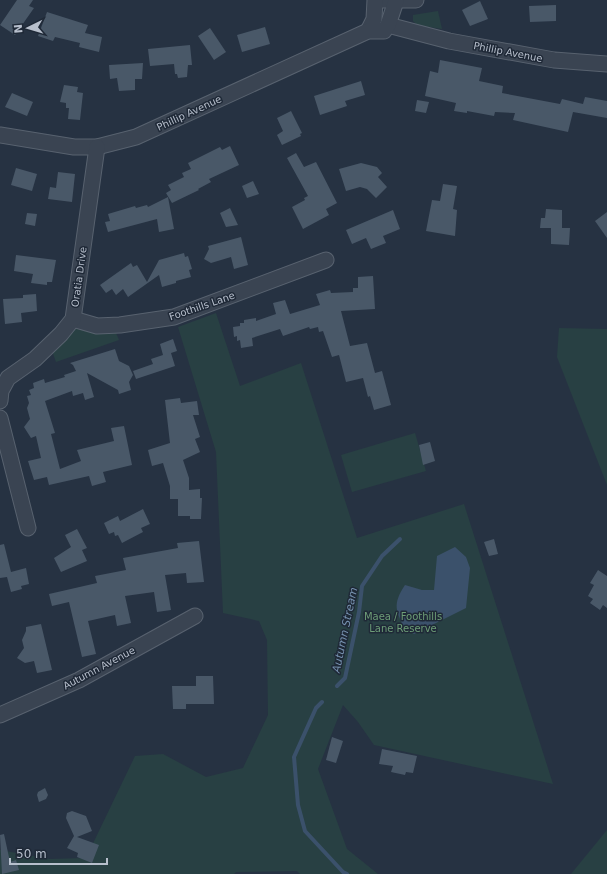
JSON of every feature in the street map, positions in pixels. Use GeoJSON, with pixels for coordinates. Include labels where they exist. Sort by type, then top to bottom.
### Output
{"type":"FeatureCollection","features":[{"type":"Feature","properties":{"kind":"street"},"geometry":{"type":"LineString","coordinates":[[368,31],[374,19],[375,0]]}},
{"type":"Feature","properties":{"kind":"street"},"geometry":{"type":"LineString","coordinates":[[382,0],[416,0]]}},
{"type":"Feature","properties":{"kind":"street"},"geometry":{"type":"LineString","coordinates":[[388,25],[396,0]]}},
{"type":"Feature","properties":{"kind":"street","name":"Phillip Avenue"},"geometry":{"type":"LineString","coordinates":[[0,135],[74,147],[97,147],[136,138],[368,31],[384,31],[388,25],[449,41],[554,60],[607,64]]}},
{"type":"Feature","properties":{"kind":"street","name":"Oratia Drive"},"geometry":{"type":"LineString","coordinates":[[0,401],[1,391],[8,378],[35,359],[61,334],[73,319],[97,147]]}},
{"type":"Feature","properties":{"kind":"street","name":"Foothills Lane"},"geometry":{"type":"LineString","coordinates":[[73,319],[97,326],[149,322],[174,317],[326,260]]}},
{"type":"Feature","properties":{"kind":"street"},"geometry":{"type":"LineString","coordinates":[[0,418],[28,528]]}},
{"type":"Feature","properties":{"kind":"street","name":"Autumn Avenue"},"geometry":{"type":"LineString","coordinates":[[0,715],[85,677],[195,616]]}},
{"type":"Feature","properties":{"kind":"green space"},"geometry":{"type":"Polygon","coordinates":[[[438,11],[442,29],[417,25],[413,21],[413,15],[438,11]]]}},
{"type":"Feature","properties":{"kind":"green space","name":"Maea / Foothills Lane Reserve"},"geometry":{"type":"Polygon","coordinates":[[[216,313],[240,386],[301,363],[357,538],[464,504],[553,784],[374,745],[358,722],[343,705],[318,769],[347,849],[378,874],[300,874],[297,871],[236,872],[234,874],[0,874],[0,850],[50,859],[86,858],[135,756],[163,754],[206,777],[243,768],[268,715],[267,640],[259,621],[223,613],[216,452],[178,327],[216,313]]]}},
{"type":"Feature","properties":{"kind":"green space"},"geometry":{"type":"Polygon","coordinates":[[[81,327],[108,334],[116,333],[119,340],[56,362],[52,351],[74,329],[81,327]]]}},
{"type":"Feature","properties":{"kind":"green space"},"geometry":{"type":"Polygon","coordinates":[[[559,328],[607,329],[607,485],[557,357],[559,328]]]}},
{"type":"Feature","properties":{"kind":"green space"},"geometry":{"type":"Polygon","coordinates":[[[415,433],[426,471],[352,492],[341,455],[415,433]]]}},
{"type":"Feature","properties":{"kind":"green space"},"geometry":{"type":"Polygon","coordinates":[[[607,830],[607,874],[571,874],[607,830]]]}},
{"type":"Feature","properties":{"kind":"water"},"geometry":{"type":"Polygon","coordinates":[[[455,547],[466,557],[470,568],[466,608],[414,634],[405,630],[399,617],[397,603],[405,585],[422,590],[434,590],[437,556],[455,547]]]}},
{"type":"Feature","properties":{"kind":"building"},"geometry":{"type":"Polygon","coordinates":[[[17,0],[33,0],[29,6],[34,8],[15,35],[0,25],[17,0]]]}},
{"type":"Feature","properties":{"kind":"building"},"geometry":{"type":"Polygon","coordinates":[[[480,1],[488,19],[470,26],[462,10],[480,1]]]}},
{"type":"Feature","properties":{"kind":"building"},"geometry":{"type":"Polygon","coordinates":[[[556,5],[556,21],[530,22],[529,6],[556,5]]]}},
{"type":"Feature","properties":{"kind":"building"},"geometry":{"type":"Polygon","coordinates":[[[47,12],[88,25],[85,33],[102,37],[99,52],[79,47],[80,43],[55,37],[53,41],[38,36],[47,12]]]}},
{"type":"Feature","properties":{"kind":"building"},"geometry":{"type":"Polygon","coordinates":[[[265,27],[270,44],[242,52],[237,35],[265,27]]]}},
{"type":"Feature","properties":{"kind":"building"},"geometry":{"type":"Polygon","coordinates":[[[210,28],[226,52],[214,60],[198,36],[210,28]]]}},
{"type":"Feature","properties":{"kind":"building"},"geometry":{"type":"Polygon","coordinates":[[[190,45],[192,65],[188,65],[187,77],[178,78],[177,74],[175,74],[174,64],[150,66],[148,49],[190,45]]]}},
{"type":"Feature","properties":{"kind":"building"},"geometry":{"type":"Polygon","coordinates":[[[440,60],[482,68],[479,81],[503,86],[502,93],[560,104],[562,99],[583,104],[585,97],[607,101],[607,118],[573,112],[568,132],[513,120],[515,113],[495,112],[494,116],[467,111],[467,113],[454,111],[456,103],[425,96],[430,71],[438,73],[440,60]]]}},
{"type":"Feature","properties":{"kind":"building"},"geometry":{"type":"Polygon","coordinates":[[[143,63],[142,79],[135,79],[135,90],[119,91],[117,78],[110,79],[109,65],[143,63]]]}},
{"type":"Feature","properties":{"kind":"building"},"geometry":{"type":"Polygon","coordinates":[[[361,81],[365,95],[345,101],[347,106],[320,115],[314,96],[361,81]]]}},
{"type":"Feature","properties":{"kind":"building"},"geometry":{"type":"Polygon","coordinates":[[[64,85],[78,87],[77,92],[83,93],[80,120],[68,119],[69,108],[66,108],[66,103],[60,102],[64,85]]]}},
{"type":"Feature","properties":{"kind":"building"},"geometry":{"type":"Polygon","coordinates":[[[12,93],[33,102],[27,116],[5,107],[12,93]]]}},
{"type":"Feature","properties":{"kind":"building"},"geometry":{"type":"Polygon","coordinates":[[[417,100],[429,102],[426,113],[415,111],[417,100]]]}},
{"type":"Feature","properties":{"kind":"building"},"geometry":{"type":"Polygon","coordinates":[[[291,111],[302,133],[300,134],[301,136],[282,145],[277,135],[283,131],[277,118],[291,111]]]}},
{"type":"Feature","properties":{"kind":"building"},"geometry":{"type":"Polygon","coordinates":[[[230,146],[239,165],[209,179],[211,182],[198,189],[199,190],[172,203],[166,193],[171,190],[168,185],[184,177],[182,173],[191,169],[188,163],[220,147],[222,150],[230,146]]]}},
{"type":"Feature","properties":{"kind":"building"},"geometry":{"type":"Polygon","coordinates":[[[296,153],[304,167],[316,162],[337,203],[326,209],[329,215],[303,229],[292,207],[305,200],[304,198],[308,196],[287,158],[296,153]]]}},
{"type":"Feature","properties":{"kind":"building"},"geometry":{"type":"Polygon","coordinates":[[[361,163],[377,167],[382,173],[378,177],[387,187],[376,198],[367,189],[360,187],[346,191],[339,169],[361,163]]]}},
{"type":"Feature","properties":{"kind":"building"},"geometry":{"type":"Polygon","coordinates":[[[16,168],[37,174],[32,191],[11,185],[16,168]]]}},
{"type":"Feature","properties":{"kind":"building"},"geometry":{"type":"Polygon","coordinates":[[[58,172],[75,174],[72,202],[48,199],[50,187],[56,188],[58,172]]]}},
{"type":"Feature","properties":{"kind":"building"},"geometry":{"type":"Polygon","coordinates":[[[253,181],[259,194],[247,198],[242,186],[253,181]]]}},
{"type":"Feature","properties":{"kind":"building"},"geometry":{"type":"Polygon","coordinates":[[[443,184],[457,186],[453,209],[457,210],[455,236],[426,231],[432,200],[440,201],[443,184]]]}},
{"type":"Feature","properties":{"kind":"building"},"geometry":{"type":"Polygon","coordinates":[[[168,197],[174,229],[159,232],[157,219],[108,232],[105,222],[110,221],[108,214],[135,206],[136,208],[147,205],[148,207],[168,197]]]}},
{"type":"Feature","properties":{"kind":"building"},"geometry":{"type":"Polygon","coordinates":[[[230,208],[238,225],[226,227],[220,213],[230,208]]]}},
{"type":"Feature","properties":{"kind":"building"},"geometry":{"type":"Polygon","coordinates":[[[546,209],[562,210],[562,228],[570,228],[569,245],[551,244],[551,228],[540,228],[541,218],[545,218],[546,209]]]}},
{"type":"Feature","properties":{"kind":"building"},"geometry":{"type":"Polygon","coordinates":[[[393,210],[400,229],[383,236],[386,243],[371,249],[366,238],[352,244],[346,230],[393,210]]]}},
{"type":"Feature","properties":{"kind":"building"},"geometry":{"type":"Polygon","coordinates":[[[607,212],[607,238],[595,221],[607,212]]]}},
{"type":"Feature","properties":{"kind":"building"},"geometry":{"type":"Polygon","coordinates":[[[27,213],[37,214],[35,226],[25,224],[27,213]]]}},
{"type":"Feature","properties":{"kind":"building"},"geometry":{"type":"Polygon","coordinates":[[[241,237],[248,265],[234,269],[231,257],[211,263],[204,259],[209,249],[208,246],[241,237]]]}},
{"type":"Feature","properties":{"kind":"building"},"geometry":{"type":"Polygon","coordinates":[[[184,253],[185,257],[188,256],[192,269],[189,270],[191,277],[176,281],[176,283],[162,287],[159,275],[128,297],[123,289],[116,295],[112,289],[106,293],[100,285],[131,263],[133,267],[137,265],[147,282],[159,260],[184,253]]]}},
{"type":"Feature","properties":{"kind":"building"},"geometry":{"type":"Polygon","coordinates":[[[16,255],[56,260],[52,282],[47,282],[47,285],[31,283],[33,274],[14,271],[16,255]]]}},
{"type":"Feature","properties":{"kind":"building"},"geometry":{"type":"Polygon","coordinates":[[[373,276],[375,309],[341,311],[350,346],[367,343],[375,373],[382,371],[391,405],[374,410],[370,396],[368,397],[363,378],[346,382],[339,355],[332,357],[323,331],[319,332],[318,327],[310,329],[309,327],[283,336],[280,329],[252,338],[253,346],[241,348],[240,340],[237,341],[237,336],[234,337],[233,327],[240,326],[240,323],[244,323],[244,320],[256,318],[256,321],[276,314],[273,303],[285,300],[290,314],[320,305],[316,294],[330,290],[331,293],[353,292],[353,288],[358,288],[358,277],[373,276]]]}},
{"type":"Feature","properties":{"kind":"building"},"geometry":{"type":"Polygon","coordinates":[[[36,294],[37,311],[21,313],[22,322],[5,324],[3,299],[23,298],[23,295],[36,294]]]}},
{"type":"Feature","properties":{"kind":"building"},"geometry":{"type":"Polygon","coordinates":[[[173,339],[177,351],[171,353],[175,366],[136,379],[133,371],[153,364],[151,359],[163,355],[160,344],[173,339]]]}},
{"type":"Feature","properties":{"kind":"building"},"geometry":{"type":"Polygon","coordinates":[[[115,349],[119,361],[129,366],[133,375],[129,382],[131,390],[119,394],[118,390],[87,373],[94,397],[85,400],[83,393],[73,396],[72,391],[45,401],[55,433],[51,434],[60,469],[81,461],[77,450],[114,441],[111,428],[124,426],[132,465],[103,472],[106,482],[92,486],[89,476],[49,485],[47,477],[34,480],[28,461],[41,458],[36,436],[31,438],[24,427],[30,419],[27,408],[29,403],[27,396],[31,395],[29,390],[34,388],[33,383],[44,379],[45,383],[65,377],[64,375],[76,371],[70,363],[115,349]]]}},
{"type":"Feature","properties":{"kind":"building"},"geometry":{"type":"Polygon","coordinates":[[[180,398],[181,403],[197,401],[199,415],[193,415],[200,437],[195,439],[200,452],[183,460],[189,478],[189,490],[200,489],[200,498],[202,498],[201,519],[190,519],[190,516],[178,516],[178,499],[170,499],[170,486],[163,463],[152,466],[148,450],[170,443],[165,400],[180,398]]]}},
{"type":"Feature","properties":{"kind":"building"},"geometry":{"type":"Polygon","coordinates":[[[430,442],[435,461],[423,465],[419,445],[430,442]]]}},
{"type":"Feature","properties":{"kind":"building"},"geometry":{"type":"Polygon","coordinates":[[[143,509],[150,524],[141,528],[143,532],[122,543],[118,535],[115,536],[114,532],[109,534],[104,523],[118,516],[120,521],[143,509]]]}},
{"type":"Feature","properties":{"kind":"building"},"geometry":{"type":"Polygon","coordinates":[[[77,529],[87,548],[82,550],[87,561],[61,572],[54,558],[71,547],[65,535],[77,529]]]}},
{"type":"Feature","properties":{"kind":"building"},"geometry":{"type":"Polygon","coordinates":[[[494,539],[498,554],[489,556],[484,542],[494,539]]]}},
{"type":"Feature","properties":{"kind":"building"},"geometry":{"type":"Polygon","coordinates":[[[199,541],[204,582],[187,583],[186,573],[165,575],[171,610],[157,612],[154,592],[125,596],[131,623],[117,626],[115,615],[88,621],[96,654],[82,657],[69,602],[52,606],[49,594],[97,583],[95,576],[126,570],[123,558],[178,548],[177,543],[199,541]]]}},
{"type":"Feature","properties":{"kind":"building"},"geometry":{"type":"Polygon","coordinates":[[[4,544],[11,572],[26,568],[29,584],[21,586],[22,589],[11,592],[7,577],[0,578],[0,545],[4,544]]]}},
{"type":"Feature","properties":{"kind":"building"},"geometry":{"type":"Polygon","coordinates":[[[598,570],[607,576],[607,608],[603,605],[600,610],[590,603],[593,599],[588,596],[594,585],[590,583],[598,570]]]}},
{"type":"Feature","properties":{"kind":"building"},"geometry":{"type":"Polygon","coordinates":[[[41,624],[52,670],[37,673],[34,661],[25,663],[17,658],[24,648],[22,640],[26,627],[41,624]]]}},
{"type":"Feature","properties":{"kind":"building"},"geometry":{"type":"Polygon","coordinates":[[[196,676],[213,676],[214,704],[186,704],[186,709],[173,709],[172,686],[196,686],[196,676]]]}},
{"type":"Feature","properties":{"kind":"building"},"geometry":{"type":"Polygon","coordinates":[[[332,737],[343,741],[336,763],[326,760],[332,737]]]}},
{"type":"Feature","properties":{"kind":"building"},"geometry":{"type":"Polygon","coordinates":[[[382,749],[417,756],[413,773],[406,772],[405,775],[391,772],[393,766],[379,764],[382,749]]]}},
{"type":"Feature","properties":{"kind":"building"},"geometry":{"type":"Polygon","coordinates":[[[45,788],[48,795],[46,799],[39,802],[37,795],[38,792],[45,788]]]}},
{"type":"Feature","properties":{"kind":"building"},"geometry":{"type":"Polygon","coordinates":[[[72,811],[86,816],[92,831],[77,837],[99,845],[92,863],[77,857],[78,853],[67,848],[74,836],[66,818],[67,813],[72,811]]]}},
{"type":"Feature","properties":{"kind":"building"},"geometry":{"type":"Polygon","coordinates":[[[4,834],[10,862],[16,860],[19,870],[2,874],[0,835],[4,834]]]}},
{"type":"Feature","properties":{"kind":"waterway","name":"Autumn Stream"},"geometry":{"type":"LineString","coordinates":[[337,686],[345,678],[359,612],[362,586],[382,556],[400,539]]}},
{"type":"Feature","properties":{"kind":"waterway","name":"Autumn Stream"},"geometry":{"type":"LineString","coordinates":[[322,702],[316,708],[294,757],[298,805],[305,831],[343,872],[347,874]]}}]}
